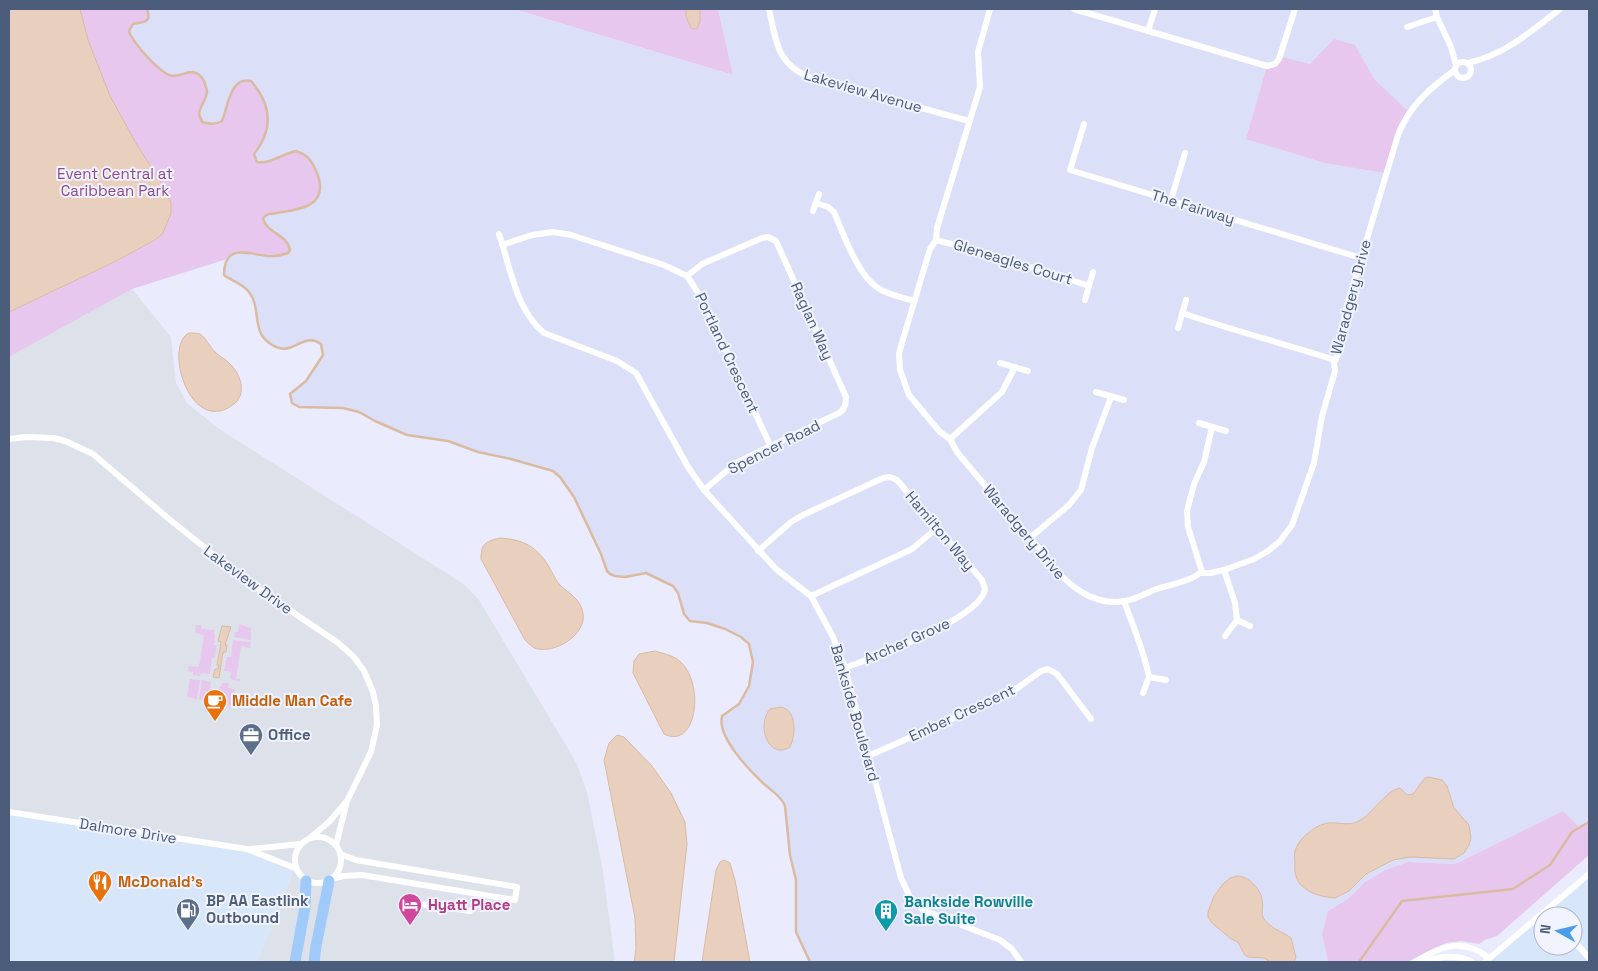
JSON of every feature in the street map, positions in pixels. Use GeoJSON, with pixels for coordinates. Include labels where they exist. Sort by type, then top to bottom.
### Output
{"type":"FeatureCollection","features":[{"type":"Feature","properties":{"kind":"highway"},"geometry":{"type":"LineString","coordinates":[[314,962],[330,880]]}},
{"type":"Feature","properties":{"kind":"highway"},"geometry":{"type":"LineString","coordinates":[[295,962],[304,916],[306,881]]}},
{"type":"Feature","properties":{"kind":"street","name":"Lakeview Avenue"},"geometry":{"type":"LineString","coordinates":[[769,9],[780,52],[786,62],[796,71],[812,78],[969,121]]}},
{"type":"Feature","properties":{"kind":"street","name":"Waradgery Drive"},"geometry":{"type":"LineString","coordinates":[[990,9],[978,52],[980,82],[937,228],[936,240],[931,247],[899,354],[901,376],[905,388],[913,400],[940,432],[950,439],[954,449],[1016,523],[1031,537],[1048,561],[1072,587],[1092,597],[1105,600],[1124,601],[1194,578],[1202,572],[1210,573],[1241,564],[1268,551],[1280,541],[1292,525],[1314,463],[1322,416],[1334,375],[1335,360],[1341,348],[1344,316],[1404,121],[1416,103],[1455,67],[1466,62]]}},
{"type":"Feature","properties":{"kind":"street"},"geometry":{"type":"LineString","coordinates":[[1074,9],[1270,66],[1278,62],[1281,56],[1295,9]]}},
{"type":"Feature","properties":{"kind":"street"},"geometry":{"type":"LineString","coordinates":[[1148,31],[1155,9]]}},
{"type":"Feature","properties":{"kind":"street"},"geometry":{"type":"LineString","coordinates":[[1435,9],[1437,18],[1451,46],[1459,77]]}},
{"type":"Feature","properties":{"kind":"street"},"geometry":{"type":"LineString","coordinates":[[1451,46],[1466,62],[1471,71],[1483,59],[1515,42],[1560,9]]}},
{"type":"Feature","properties":{"kind":"street"},"geometry":{"type":"LineString","coordinates":[[1407,27],[1437,18]]}},
{"type":"Feature","properties":{"kind":"street"},"geometry":{"type":"LineString","coordinates":[[1466,62],[1483,59]]}},
{"type":"Feature","properties":{"kind":"street","name":"Waradgery Drive"},"geometry":{"type":"LineString","coordinates":[[1440,82],[1466,77],[1471,71]]}},
{"type":"Feature","properties":{"kind":"street","name":"The Fairway"},"geometry":{"type":"LineString","coordinates":[[1084,124],[1070,170],[1361,258]]}},
{"type":"Feature","properties":{"kind":"street"},"geometry":{"type":"LineString","coordinates":[[1171,200],[1185,153]]}},
{"type":"Feature","properties":{"kind":"street"},"geometry":{"type":"LineString","coordinates":[[813,211],[819,194]]}},
{"type":"Feature","properties":{"kind":"street"},"geometry":{"type":"LineString","coordinates":[[816,202],[828,206],[834,212],[862,272],[870,282],[882,291],[914,301]]}},
{"type":"Feature","properties":{"kind":"street","name":"Portland Crescent"},"geometry":{"type":"LineString","coordinates":[[502,245],[532,235],[553,232],[571,235],[664,264],[687,276],[704,302],[770,445]]}},
{"type":"Feature","properties":{"kind":"street","name":"Bankside Boulevard"},"geometry":{"type":"LineString","coordinates":[[499,234],[520,303],[535,325],[544,333],[617,361],[636,373],[688,467],[704,490],[776,569],[811,596],[833,637],[845,668],[901,878],[910,897],[923,910],[1000,940],[1012,949],[1021,962]]}},
{"type":"Feature","properties":{"kind":"street","name":"Raglan Way"},"geometry":{"type":"LineString","coordinates":[[687,276],[702,264],[762,238],[772,238],[779,245],[846,396],[845,406]]}},
{"type":"Feature","properties":{"kind":"street","name":"Gleneagles Court"},"geometry":{"type":"LineString","coordinates":[[936,240],[1000,260],[1038,269],[1089,286]]}},
{"type":"Feature","properties":{"kind":"street","name":"Gleneagles Court"},"geometry":{"type":"LineString","coordinates":[[1085,300],[1093,272]]}},
{"type":"Feature","properties":{"kind":"street"},"geometry":{"type":"LineString","coordinates":[[1178,328],[1186,300]]}},
{"type":"Feature","properties":{"kind":"street"},"geometry":{"type":"LineString","coordinates":[[1182,313],[1222,328],[1260,336],[1335,360]]}},
{"type":"Feature","properties":{"kind":"street"},"geometry":{"type":"LineString","coordinates":[[1000,363],[1028,371]]}},
{"type":"Feature","properties":{"kind":"street"},"geometry":{"type":"LineString","coordinates":[[950,439],[1002,392],[1015,367]]}},
{"type":"Feature","properties":{"kind":"street"},"geometry":{"type":"LineString","coordinates":[[1096,392],[1124,400]]}},
{"type":"Feature","properties":{"kind":"street"},"geometry":{"type":"LineString","coordinates":[[1031,537],[1069,505],[1080,490],[1092,448],[1111,397]]}},
{"type":"Feature","properties":{"kind":"street","name":"Spencer Road"},"geometry":{"type":"LineString","coordinates":[[704,490],[736,463],[839,413],[845,406]]}},
{"type":"Feature","properties":{"kind":"street"},"geometry":{"type":"LineString","coordinates":[[1199,423],[1226,432]]}},
{"type":"Feature","properties":{"kind":"street"},"geometry":{"type":"LineString","coordinates":[[1202,572],[1188,527],[1187,510],[1194,484],[1204,462],[1212,427]]}},
{"type":"Feature","properties":{"kind":"street","name":"Lakeview Drive"},"geometry":{"type":"LineString","coordinates":[[9,439],[35,437],[59,439],[93,454],[169,519],[245,580],[337,642],[354,657],[364,671],[373,692],[377,725],[371,752],[347,801],[336,845]]}},
{"type":"Feature","properties":{"kind":"street","name":"Hamilton Way"},"geometry":{"type":"LineString","coordinates":[[758,551],[803,515],[883,478],[890,477],[897,480],[938,527],[982,580],[986,590]]}},
{"type":"Feature","properties":{"kind":"street"},"geometry":{"type":"LineString","coordinates":[[811,596],[912,550],[938,527]]}},
{"type":"Feature","properties":{"kind":"street"},"geometry":{"type":"LineString","coordinates":[[1224,570],[1235,603],[1237,620],[1225,636]]}},
{"type":"Feature","properties":{"kind":"street","name":"Archer Grove"},"geometry":{"type":"LineString","coordinates":[[845,668],[906,644],[950,623],[981,600],[986,590]]}},
{"type":"Feature","properties":{"kind":"street"},"geometry":{"type":"LineString","coordinates":[[1124,601],[1136,638],[1143,651],[1149,677],[1143,693]]}},
{"type":"Feature","properties":{"kind":"street"},"geometry":{"type":"LineString","coordinates":[[1237,620],[1250,626]]}},
{"type":"Feature","properties":{"kind":"street","name":"Ember Crescent"},"geometry":{"type":"LineString","coordinates":[[868,756],[1009,694],[1041,671],[1048,669],[1057,674],[1091,720]]}},
{"type":"Feature","properties":{"kind":"street"},"geometry":{"type":"LineString","coordinates":[[1149,677],[1166,680]]}},
{"type":"Feature","properties":{"kind":"street","name":"Lakeview Drive"},"geometry":{"type":"LineString","coordinates":[[307,839],[329,822],[347,801]]}},
{"type":"Feature","properties":{"kind":"street","name":"Dalmore Drive"},"geometry":{"type":"LineString","coordinates":[[9,812],[247,849],[295,868]]}},
{"type":"Feature","properties":{"kind":"street"},"geometry":{"type":"LineString","coordinates":[[330,880],[340,868],[340,854],[336,845],[326,838],[313,837],[307,839],[300,844],[294,855],[295,868],[306,881],[318,884],[343,876],[362,875],[515,900],[517,887],[356,860],[340,854]]}},
{"type":"Feature","properties":{"kind":"street","name":"Dalmore Drive"},"geometry":{"type":"LineString","coordinates":[[247,849],[300,844]]}},
{"type":"Feature","properties":{"kind":"street"},"geometry":{"type":"LineString","coordinates":[[1551,906],[1589,874]]}},
{"type":"Feature","properties":{"kind":"street"},"geometry":{"type":"LineString","coordinates":[[454,890],[456,876]]}},
{"type":"Feature","properties":{"kind":"street"},"geometry":{"type":"LineString","coordinates":[[419,904],[470,912]]}},
{"type":"Feature","properties":{"kind":"street"},"geometry":{"type":"LineString","coordinates":[[1415,962],[1450,946],[1464,945],[1477,950],[1487,960],[1533,921]]}},
{"type":"Feature","properties":{"kind":"street"},"geometry":{"type":"LineString","coordinates":[[1422,962],[1433,958],[1451,956],[1464,958],[1472,962]]}},
{"type":"Feature","properties":{"kind":"shaded area"},"geometry":{"type":"Polygon","coordinates":[[[9,9],[80,9],[88,40],[110,96],[137,145],[166,190],[171,203],[171,213],[163,233],[155,240],[114,262],[9,312],[9,9]]]}},
{"type":"Feature","properties":{"kind":"shaded area"},"geometry":{"type":"Polygon","coordinates":[[[147,9],[514,9],[733,75],[718,9],[1589,9],[1589,822],[1578,827],[1563,811],[1455,864],[1408,862],[1385,870],[1365,882],[1348,899],[1328,911],[1322,934],[1328,962],[810,962],[796,932],[796,880],[790,855],[785,806],[783,801],[761,781],[740,757],[726,737],[722,726],[722,716],[739,704],[749,686],[753,662],[749,644],[725,629],[707,623],[690,621],[684,614],[678,593],[673,586],[646,573],[625,577],[610,574],[574,497],[560,477],[553,471],[478,452],[448,441],[407,435],[359,412],[343,408],[299,407],[292,403],[290,394],[306,381],[323,356],[321,344],[315,340],[305,340],[289,350],[268,343],[261,335],[256,319],[254,301],[249,292],[224,275],[224,266],[227,259],[234,253],[246,252],[271,256],[283,237],[268,228],[263,219],[265,216],[305,207],[320,182],[317,172],[312,162],[296,151],[268,162],[257,162],[254,154],[262,142],[266,126],[266,104],[261,93],[225,115],[222,121],[217,124],[202,122],[199,118],[200,109],[184,72],[173,76],[167,74],[141,50],[130,34],[129,31],[133,24],[142,24],[149,15],[147,9]]]}},
{"type":"Feature","properties":{"kind":"shaded area"},"geometry":{"type":"Polygon","coordinates":[[[686,9],[700,9],[700,21],[697,29],[691,28],[686,16],[686,9]]]}},
{"type":"Feature","properties":{"kind":"shaded area"},"geometry":{"type":"Polygon","coordinates":[[[132,289],[171,337],[176,383],[187,403],[218,428],[465,585],[479,600],[577,764],[587,792],[603,871],[615,962],[257,962],[295,868],[247,849],[9,812],[9,357],[132,289]]]}},
{"type":"Feature","properties":{"kind":"shaded area"},"geometry":{"type":"Polygon","coordinates":[[[189,333],[202,336],[215,352],[234,368],[240,378],[241,390],[238,400],[234,404],[218,411],[205,409],[194,400],[185,386],[180,370],[179,354],[182,341],[189,333]]]}},
{"type":"Feature","properties":{"kind":"shaded area"},"geometry":{"type":"Polygon","coordinates":[[[499,538],[522,542],[534,549],[544,560],[559,584],[580,604],[583,621],[575,636],[551,649],[534,648],[525,640],[481,559],[485,544],[499,538]]]}},
{"type":"Feature","properties":{"kind":"shaded area"},"geometry":{"type":"Polygon","coordinates":[[[222,626],[231,627],[225,645],[227,645],[226,652],[223,652],[219,678],[213,677],[215,669],[218,669],[219,665],[217,665],[221,642],[218,641],[222,626]]]}},
{"type":"Feature","properties":{"kind":"shaded area"},"geometry":{"type":"Polygon","coordinates":[[[655,651],[677,659],[686,669],[692,682],[695,696],[691,723],[684,732],[676,736],[664,734],[633,673],[634,661],[639,654],[655,651]]]}},
{"type":"Feature","properties":{"kind":"shaded area"},"geometry":{"type":"Polygon","coordinates":[[[781,707],[790,713],[794,724],[790,747],[782,750],[770,745],[764,731],[764,723],[770,709],[781,707]]]}},
{"type":"Feature","properties":{"kind":"shaded area"},"geometry":{"type":"Polygon","coordinates":[[[617,735],[624,737],[652,766],[671,793],[685,822],[687,844],[674,962],[634,962],[636,949],[635,918],[604,760],[609,743],[617,735]]]}},
{"type":"Feature","properties":{"kind":"shaded area"},"geometry":{"type":"Polygon","coordinates":[[[1425,778],[1442,780],[1447,786],[1454,808],[1469,825],[1471,838],[1464,853],[1454,859],[1411,857],[1393,860],[1366,874],[1349,891],[1335,898],[1312,893],[1300,884],[1295,874],[1295,852],[1299,843],[1309,832],[1326,823],[1350,824],[1359,821],[1389,793],[1400,788],[1407,795],[1413,794],[1425,778]]]}},
{"type":"Feature","properties":{"kind":"shaded area"},"geometry":{"type":"Polygon","coordinates":[[[9,812],[247,849],[295,868],[257,962],[9,962],[9,812]]]}},
{"type":"Feature","properties":{"kind":"shaded area"},"geometry":{"type":"Polygon","coordinates":[[[724,860],[730,863],[735,880],[750,962],[702,962],[716,870],[720,862],[724,860]]]}},
{"type":"Feature","properties":{"kind":"shaded area"},"geometry":{"type":"Polygon","coordinates":[[[1589,874],[1589,962],[1484,962],[1533,921],[1533,956],[1583,956],[1583,906],[1551,906],[1589,874]]]}},
{"type":"Feature","properties":{"kind":"shaded area"},"geometry":{"type":"Polygon","coordinates":[[[1238,876],[1246,878],[1257,888],[1261,896],[1264,919],[1273,928],[1291,938],[1296,957],[1294,962],[1270,962],[1264,958],[1248,957],[1244,954],[1238,942],[1231,939],[1211,922],[1208,912],[1214,896],[1230,878],[1238,876]]]}},
{"type":"Feature","properties":{"kind":"green space","name":"Event Central at Caribbean Park"},"geometry":{"type":"Polygon","coordinates":[[[9,9],[147,9],[149,15],[146,22],[130,28],[129,31],[134,42],[167,74],[180,75],[191,72],[200,76],[207,92],[199,114],[202,121],[209,124],[222,121],[228,101],[238,83],[251,81],[263,99],[267,117],[264,135],[254,154],[257,161],[272,160],[296,151],[305,155],[312,162],[320,183],[319,196],[314,201],[296,209],[269,214],[263,219],[265,224],[288,245],[290,250],[288,253],[272,255],[249,252],[241,253],[132,289],[9,357],[9,9]]]}},
{"type":"Feature","properties":{"kind":"green space"},"geometry":{"type":"Polygon","coordinates":[[[514,9],[718,9],[733,75],[514,9]]]}},
{"type":"Feature","properties":{"kind":"green space"},"geometry":{"type":"Polygon","coordinates":[[[1334,39],[1355,45],[1374,79],[1409,112],[1386,173],[1325,163],[1246,139],[1267,66],[1281,57],[1310,64],[1334,39]]]}},
{"type":"Feature","properties":{"kind":"green space"},"geometry":{"type":"Polygon","coordinates":[[[239,624],[251,628],[251,640],[234,637],[235,632],[238,632],[239,624]]]}},
{"type":"Feature","properties":{"kind":"green space"},"geometry":{"type":"Polygon","coordinates":[[[196,625],[201,625],[201,629],[214,630],[214,645],[217,645],[215,658],[212,658],[210,674],[201,673],[200,676],[193,675],[193,672],[188,671],[189,666],[199,667],[204,635],[195,633],[196,625]]]}},
{"type":"Feature","properties":{"kind":"green space"},"geometry":{"type":"Polygon","coordinates":[[[233,640],[251,642],[250,648],[241,646],[236,679],[240,679],[239,681],[230,679],[231,672],[224,671],[227,657],[231,657],[233,640]]]}},
{"type":"Feature","properties":{"kind":"green space"},"geometry":{"type":"Polygon","coordinates":[[[190,679],[200,680],[197,699],[187,697],[190,679]]]}},
{"type":"Feature","properties":{"kind":"green space"},"geometry":{"type":"Polygon","coordinates":[[[202,680],[211,682],[209,701],[199,699],[202,680]]]}},
{"type":"Feature","properties":{"kind":"green space"},"geometry":{"type":"Polygon","coordinates":[[[222,683],[229,683],[228,688],[235,689],[232,706],[216,704],[222,683]]]}},
{"type":"Feature","properties":{"kind":"green space"},"geometry":{"type":"Polygon","coordinates":[[[1563,811],[1578,826],[1589,822],[1589,855],[1497,936],[1479,944],[1461,941],[1446,943],[1407,962],[1328,962],[1322,934],[1328,911],[1348,899],[1365,882],[1385,870],[1408,862],[1455,864],[1563,811]]]}},
{"type":"Feature","properties":{"kind":"waterway"},"geometry":{"type":"LineString","coordinates":[[147,9],[148,19],[144,22],[133,24],[129,31],[130,34],[146,56],[167,74],[176,76],[191,72],[200,75],[207,92],[199,114],[202,122],[212,124],[222,121],[234,88],[238,83],[251,81],[263,99],[268,117],[265,135],[254,154],[257,162],[267,162],[296,151],[304,154],[309,159],[317,173],[320,185],[319,194],[315,201],[299,209],[269,214],[263,219],[265,224],[288,245],[290,250],[288,253],[272,256],[240,252],[229,257],[225,264],[224,275],[244,287],[253,298],[260,331],[268,342],[284,349],[307,341],[321,344],[323,355],[306,381],[290,394],[292,403],[299,407],[343,408],[359,412],[407,435],[448,441],[478,452],[553,471],[560,477],[574,497],[610,574],[625,577],[646,573],[673,586],[678,593],[684,614],[690,621],[707,623],[725,629],[741,637],[749,644],[753,662],[749,686],[739,704],[722,716],[722,724],[724,734],[743,762],[784,803],[790,855],[796,880],[796,932],[810,962]]}},
{"type":"Feature","properties":{"kind":"waterway"},"geometry":{"type":"LineString","coordinates":[[1359,962],[1402,901],[1513,889],[1550,865],[1572,832],[1589,822]]}},
{"type":"Feature","properties":{"kind":"place","name":"Middle Man Cafe"},"geometry":{"type":"Point","coordinates":[215,722]}},
{"type":"Feature","properties":{"kind":"place","name":"Office"},"geometry":{"type":"Point","coordinates":[251,756]}},
{"type":"Feature","properties":{"kind":"place","name":"McDonald's"},"geometry":{"type":"Point","coordinates":[100,903]}},
{"type":"Feature","properties":{"kind":"place","name":"Hyatt Place"},"geometry":{"type":"Point","coordinates":[410,926]}},
{"type":"Feature","properties":{"kind":"place","name":"BP AA Eastlink Outbound"},"geometry":{"type":"Point","coordinates":[188,931]}},
{"type":"Feature","properties":{"kind":"place","name":"Bankside Rowville Sale Suite"},"geometry":{"type":"Point","coordinates":[886,932]}}]}
